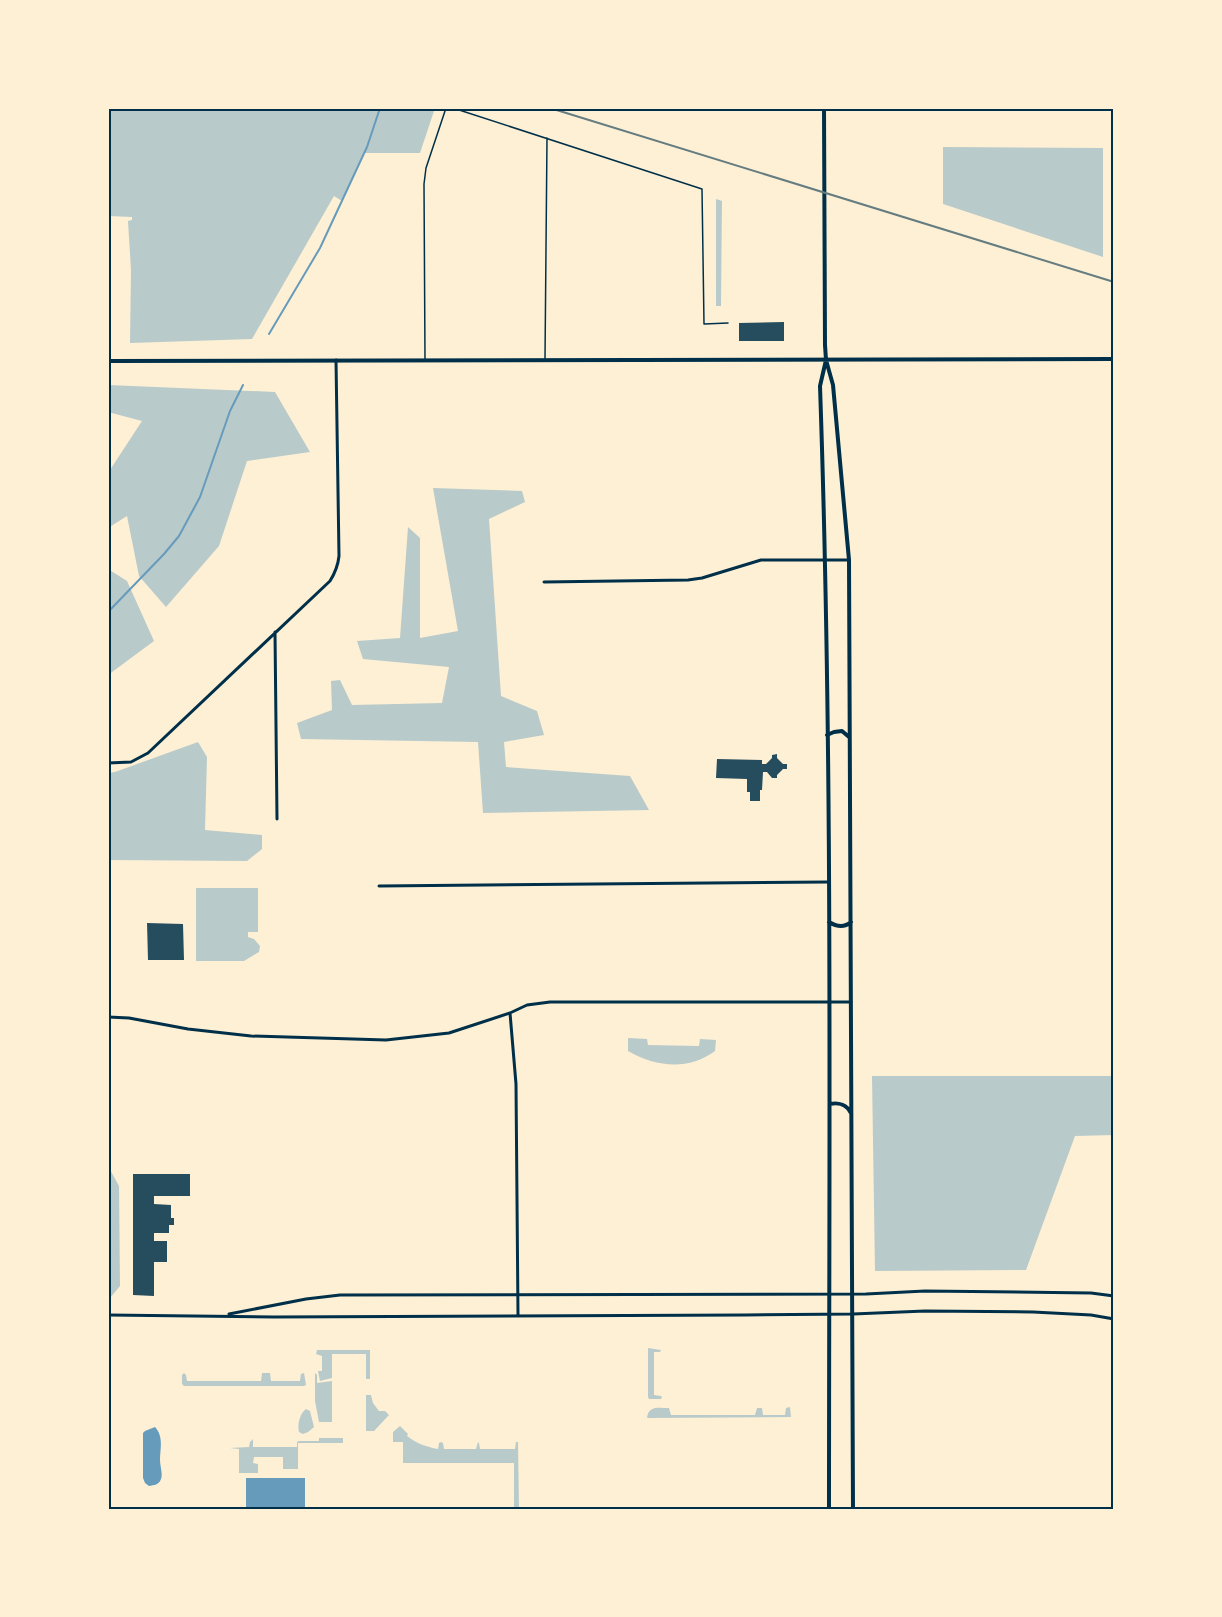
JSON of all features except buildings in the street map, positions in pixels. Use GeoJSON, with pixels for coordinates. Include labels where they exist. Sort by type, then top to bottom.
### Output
{"type":"FeatureCollection","features":[{"type":"Feature","properties":{"kind":"street"},"geometry":{"type":"LineString","coordinates":[[824,108],[826,360],[820,386],[825,559],[829,922],[829,1509]]}},
{"type":"Feature","properties":{"kind":"street"},"geometry":{"type":"LineString","coordinates":[[108,361],[1114,359]]}},
{"type":"Feature","properties":{"kind":"street"},"geometry":{"type":"LineString","coordinates":[[108,763],[131,762],[148,753],[330,581],[339,556],[336,360]]}},
{"type":"Feature","properties":{"kind":"street"},"geometry":{"type":"LineString","coordinates":[[826,360],[833,385],[849,560],[853,1509]]}},
{"type":"Feature","properties":{"kind":"street"},"geometry":{"type":"LineString","coordinates":[[544,582],[688,580],[761,560],[849,560]]}},
{"type":"Feature","properties":{"kind":"street"},"geometry":{"type":"LineString","coordinates":[[275,632],[277,819]]}},
{"type":"Feature","properties":{"kind":"street"},"geometry":{"type":"LineString","coordinates":[[827,735],[842,731],[850,738]]}},
{"type":"Feature","properties":{"kind":"street"},"geometry":{"type":"LineString","coordinates":[[379,886],[828,882]]}},
{"type":"Feature","properties":{"kind":"street"},"geometry":{"type":"LineString","coordinates":[[829,922],[840,926],[851,922]]}},
{"type":"Feature","properties":{"kind":"street"},"geometry":{"type":"LineString","coordinates":[[108,1017],[251,1036],[386,1040],[449,1033],[527,1005],[550,1002],[851,1002]]}},
{"type":"Feature","properties":{"kind":"street"},"geometry":{"type":"LineString","coordinates":[[510,1013],[516,1084],[518,1315]]}},
{"type":"Feature","properties":{"kind":"street"},"geometry":{"type":"LineString","coordinates":[[830,1104],[844,1105],[852,1113]]}},
{"type":"Feature","properties":{"kind":"street"},"geometry":{"type":"LineString","coordinates":[[222,1315],[340,1295],[518,1296],[925,1292],[1091,1293],[1114,1296]]}},
{"type":"Feature","properties":{"kind":"street"},"geometry":{"type":"LineString","coordinates":[[108,1315],[274,1317],[853,1314],[925,1311],[1033,1312],[1091,1315],[1114,1319]]}},
{"type":"Feature","properties":{"kind":"lane"},"geometry":{"type":"LineString","coordinates":[[425,360],[424,184],[426,168],[446,108]]}},
{"type":"Feature","properties":{"kind":"lane"},"geometry":{"type":"LineString","coordinates":[[453,108],[702,189],[704,324],[728,323]]}},
{"type":"Feature","properties":{"kind":"lane"},"geometry":{"type":"LineString","coordinates":[[545,361],[548,138]]}},
{"type":"Feature","properties":{"kind":"shaded area"},"geometry":{"type":"Polygon","coordinates":[[[108,108],[435,108],[420,153],[364,153],[342,201],[334,196],[252,339],[130,343],[131,270],[128,221],[132,220],[132,217],[108,216],[108,108]]]}},
{"type":"Feature","properties":{"kind":"shaded area"},"geometry":{"type":"Polygon","coordinates":[[[943,147],[1103,148],[1103,257],[943,204],[943,147]]]}},
{"type":"Feature","properties":{"kind":"shaded area"},"geometry":{"type":"Polygon","coordinates":[[[716,199],[722,201],[721,306],[716,306],[716,199]]]}},
{"type":"Feature","properties":{"kind":"shaded area"},"geometry":{"type":"Polygon","coordinates":[[[108,385],[275,392],[310,452],[247,461],[219,546],[166,607],[139,576],[127,516],[108,528],[108,473],[142,421],[108,412],[108,385]]]}},
{"type":"Feature","properties":{"kind":"shaded area"},"geometry":{"type":"Polygon","coordinates":[[[433,488],[522,491],[525,502],[489,519],[501,696],[537,711],[544,735],[504,742],[506,767],[630,776],[649,810],[483,813],[478,742],[301,739],[297,723],[332,710],[331,681],[340,680],[352,705],[442,703],[449,667],[363,659],[357,641],[400,638],[408,527],[420,538],[420,638],[458,631],[433,488]]]}},
{"type":"Feature","properties":{"kind":"shaded area"},"geometry":{"type":"Polygon","coordinates":[[[108,569],[127,581],[154,641],[108,675],[108,569]]]}},
{"type":"Feature","properties":{"kind":"shaded area"},"geometry":{"type":"Polygon","coordinates":[[[198,742],[207,757],[205,830],[262,835],[262,849],[247,861],[108,860],[108,773],[198,742]]]}},
{"type":"Feature","properties":{"kind":"shaded area"},"geometry":{"type":"Polygon","coordinates":[[[196,888],[258,888],[258,932],[248,932],[248,937],[254,939],[260,946],[259,952],[244,961],[196,961],[196,888]]]}},
{"type":"Feature","properties":{"kind":"shaded area"},"geometry":{"type":"Polygon","coordinates":[[[628,1038],[647,1039],[648,1045],[699,1046],[700,1039],[716,1040],[715,1051],[705,1057],[694,1062],[672,1064],[650,1061],[628,1051],[628,1038]]]}},
{"type":"Feature","properties":{"kind":"shaded area"},"geometry":{"type":"Polygon","coordinates":[[[872,1076],[1114,1076],[1114,1135],[1075,1136],[1026,1270],[875,1271],[872,1076]]]}},
{"type":"Feature","properties":{"kind":"shaded area"},"geometry":{"type":"Polygon","coordinates":[[[108,1166],[119,1186],[120,1286],[110,1298],[108,1298],[108,1166]]]}},
{"type":"Feature","properties":{"kind":"shaded area"},"geometry":{"type":"Polygon","coordinates":[[[648,1348],[661,1350],[654,1352],[654,1395],[661,1396],[661,1399],[649,1399],[648,1397],[648,1348]]]}},
{"type":"Feature","properties":{"kind":"shaded area"},"geometry":{"type":"Polygon","coordinates":[[[317,1350],[370,1350],[370,1379],[366,1379],[366,1354],[332,1354],[332,1378],[320,1381],[318,1371],[322,1371],[322,1356],[316,1354],[317,1350]]]}},
{"type":"Feature","properties":{"kind":"shaded area"},"geometry":{"type":"Polygon","coordinates":[[[184,1373],[187,1381],[261,1381],[262,1373],[270,1373],[271,1381],[300,1381],[301,1374],[304,1373],[306,1385],[184,1386],[182,1375],[184,1373]]]}},
{"type":"Feature","properties":{"kind":"shaded area"},"geometry":{"type":"Polygon","coordinates":[[[315,1373],[317,1383],[332,1381],[332,1422],[319,1422],[315,1401],[315,1373]]]}},
{"type":"Feature","properties":{"kind":"shaded area"},"geometry":{"type":"Polygon","coordinates":[[[366,1395],[371,1395],[379,1411],[385,1411],[389,1415],[374,1431],[366,1431],[366,1395]]]}},
{"type":"Feature","properties":{"kind":"shaded area"},"geometry":{"type":"Polygon","coordinates":[[[790,1407],[791,1417],[647,1417],[652,1409],[659,1408],[669,1408],[671,1415],[755,1415],[757,1408],[762,1408],[763,1415],[785,1415],[786,1408],[790,1407]]]}},
{"type":"Feature","properties":{"kind":"shaded area"},"geometry":{"type":"Polygon","coordinates":[[[306,1409],[310,1411],[314,1427],[303,1434],[299,1432],[299,1423],[306,1409]]]}},
{"type":"Feature","properties":{"kind":"shaded area"},"geometry":{"type":"Polygon","coordinates":[[[400,1426],[414,1441],[438,1449],[441,1442],[444,1449],[476,1449],[478,1442],[480,1449],[515,1449],[516,1442],[518,1442],[519,1509],[514,1509],[514,1463],[403,1463],[403,1442],[393,1442],[393,1432],[400,1426]]]}},
{"type":"Feature","properties":{"kind":"shaded area"},"geometry":{"type":"Polygon","coordinates":[[[319,1438],[343,1438],[343,1443],[298,1443],[298,1469],[283,1469],[283,1457],[254,1457],[253,1463],[258,1464],[258,1473],[239,1473],[239,1449],[230,1448],[249,1447],[253,1439],[253,1447],[297,1447],[297,1442],[299,1441],[319,1441],[319,1438]]]}},
{"type":"Feature","properties":{"kind":"water"},"geometry":{"type":"Polygon","coordinates":[[[155,1427],[161,1439],[162,1477],[158,1484],[149,1486],[143,1478],[143,1433],[155,1427]]]}},
{"type":"Feature","properties":{"kind":"water"},"geometry":{"type":"Polygon","coordinates":[[[246,1478],[305,1478],[305,1509],[246,1509],[246,1478]]]}},
{"type":"Feature","properties":{"kind":"waterway"},"geometry":{"type":"LineString","coordinates":[[269,334],[320,248],[367,147],[380,108]]}},
{"type":"Feature","properties":{"kind":"waterway"},"geometry":{"type":"LineString","coordinates":[[108,612],[179,536],[200,497],[230,411],[243,385]]}},
{"type":"Feature","properties":{"kind":"railway"},"geometry":{"type":"LineString","coordinates":[[550,108],[1114,282]]}}]}
